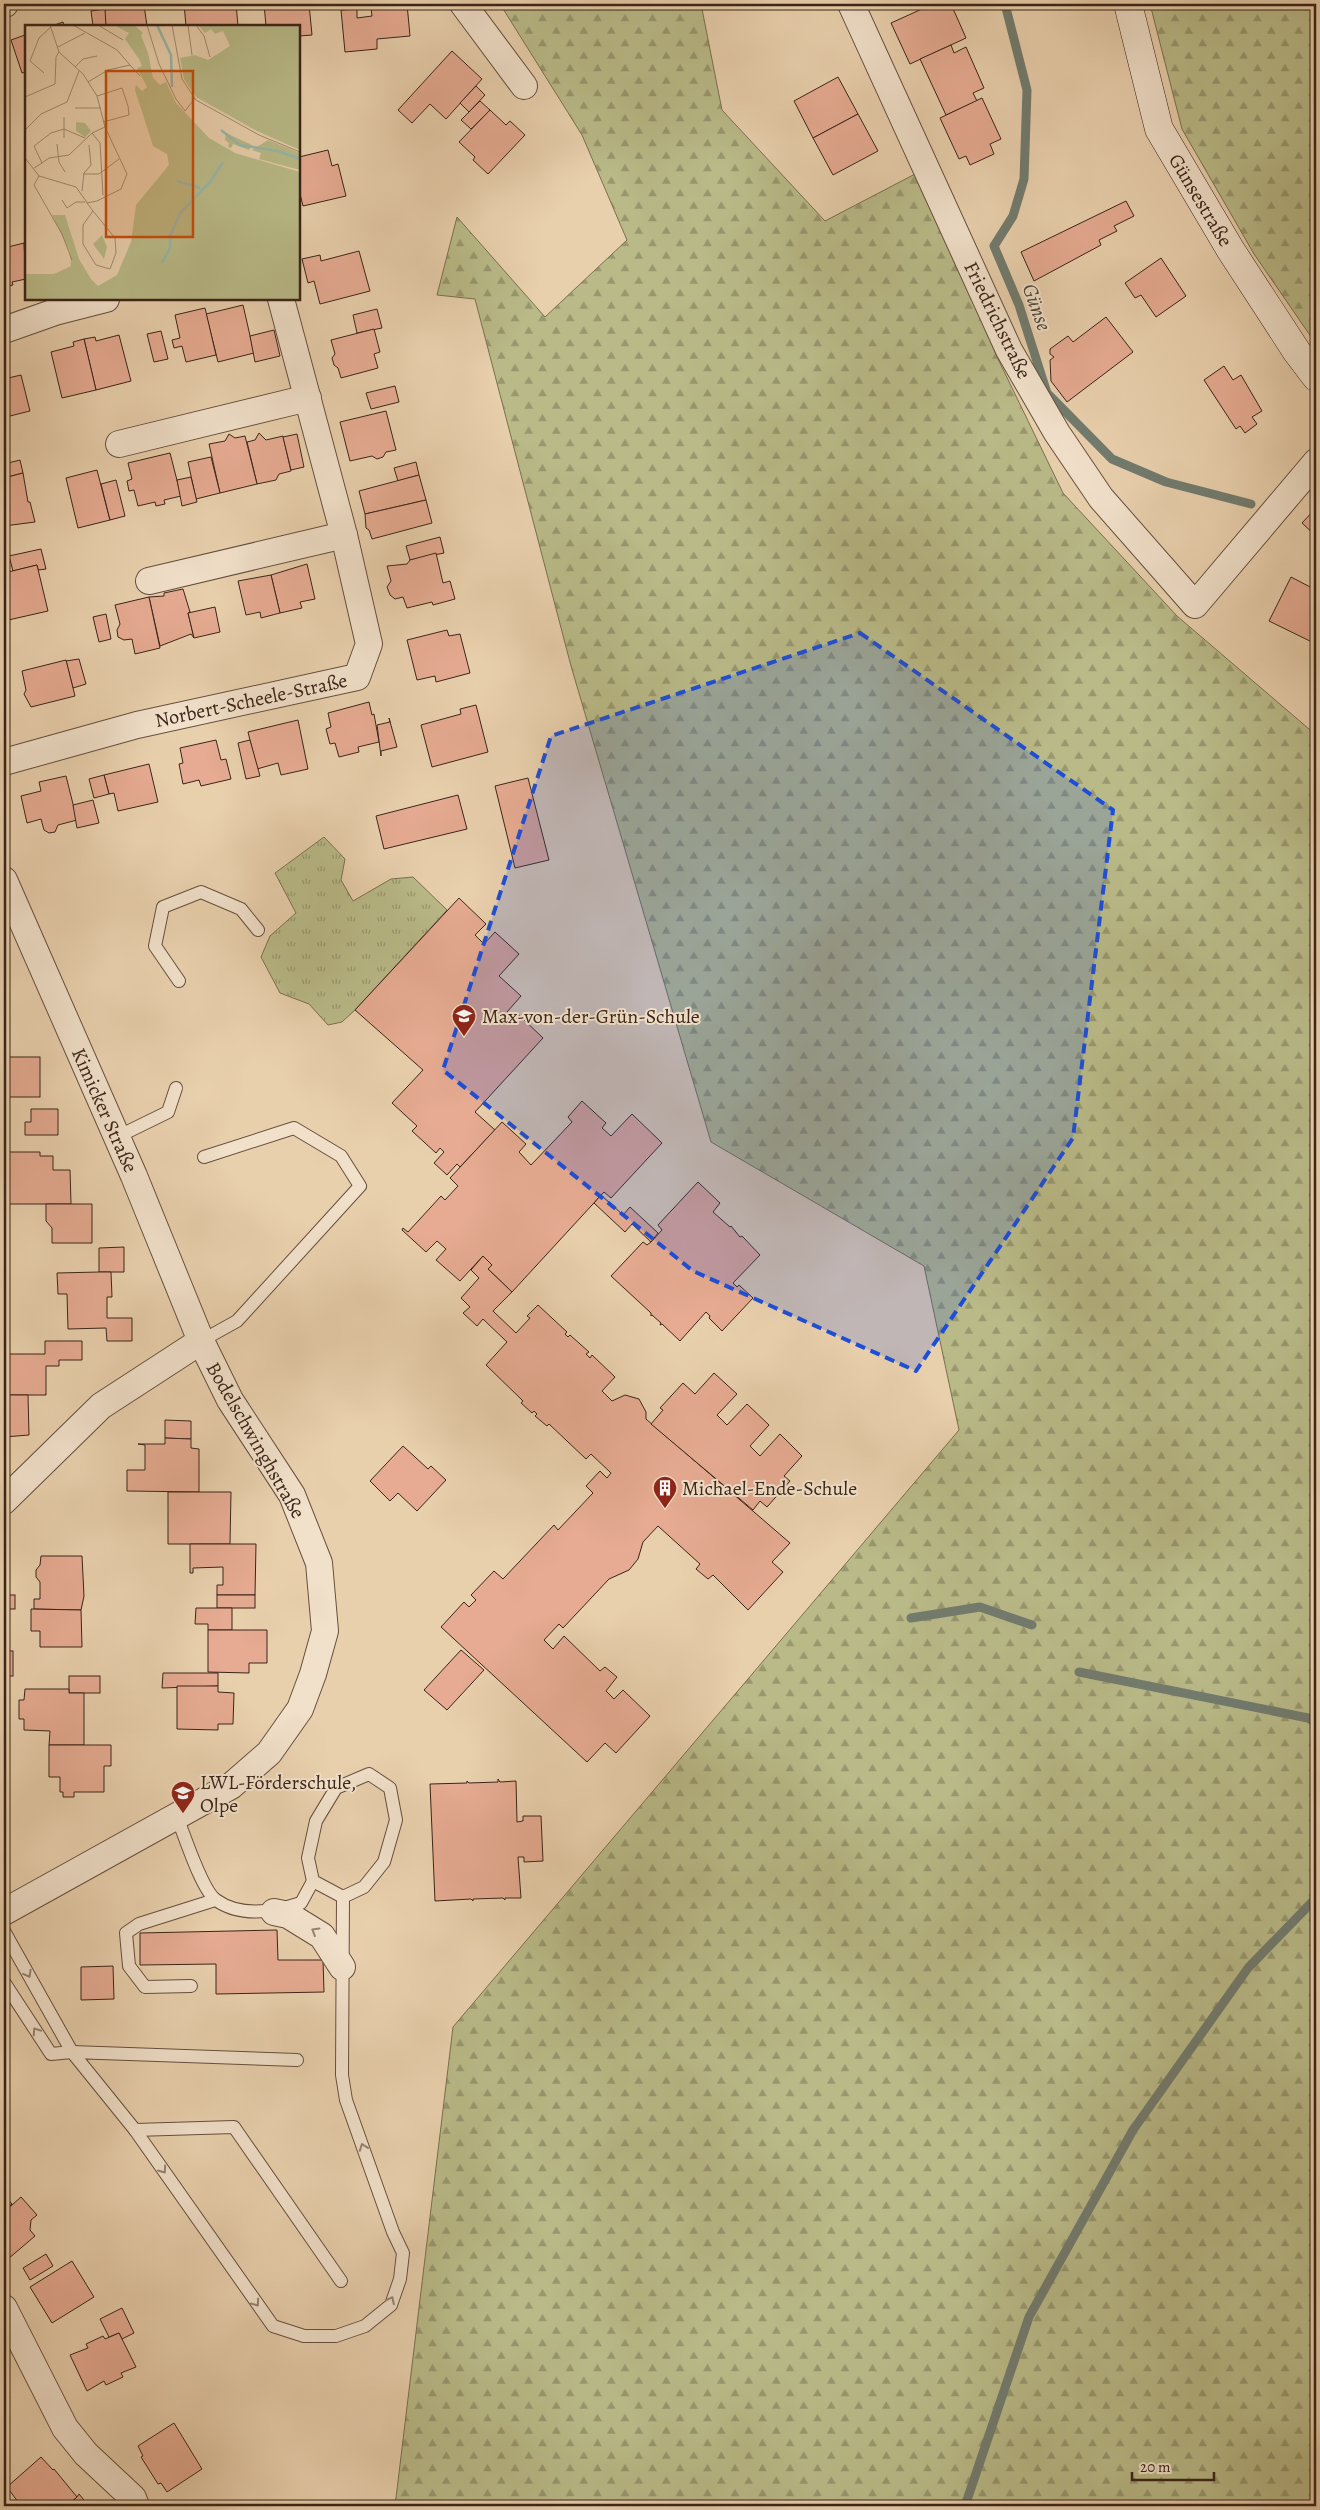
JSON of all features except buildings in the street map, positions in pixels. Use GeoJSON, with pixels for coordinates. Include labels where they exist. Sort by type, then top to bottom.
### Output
{"type":"FeatureCollection","features":[{"type":"Feature","properties":{"kind":"street"},"geometry":{"type":"LineString","coordinates":[[463,4],[524,86]]}},
{"type":"Feature","properties":{"kind":"street","name":"Friedrichstraße"},"geometry":{"type":"LineString","coordinates":[[851,4],[1009,350],[1057,433],[1101,498],[1195,604],[1316,462]]}},
{"type":"Feature","properties":{"kind":"street","name":"Günsestraße"},"geometry":{"type":"LineString","coordinates":[[1128,4],[1159,129],[1230,249],[1296,352],[1316,377]]}},
{"type":"Feature","properties":{"kind":"street"},"geometry":{"type":"LineString","coordinates":[[4,330],[55,312],[102,300]]}},
{"type":"Feature","properties":{"kind":"street","name":"Norbert-Scheele-Straße"},"geometry":{"type":"LineString","coordinates":[[4,762],[137,725],[356,677],[369,644],[344,535],[281,300]]}},
{"type":"Feature","properties":{"kind":"street"},"geometry":{"type":"LineString","coordinates":[[119,444],[308,398]]}},
{"type":"Feature","properties":{"kind":"street"},"geometry":{"type":"LineString","coordinates":[[149,582],[344,535]]}},
{"type":"Feature","properties":{"kind":"street","name":"Kimicker Straße"},"geometry":{"type":"LineString","coordinates":[[4,880],[117,1137],[201,1341]]}},
{"type":"Feature","properties":{"kind":"street"},"geometry":{"type":"LineString","coordinates":[[4,1501],[101,1406],[201,1341]]}},
{"type":"Feature","properties":{"kind":"street","name":"Bodelschwinghstraße"},"geometry":{"type":"LineString","coordinates":[[4,1912],[231,1786],[269,1752],[300,1709],[313,1674],[325,1631],[319,1563],[292,1495],[230,1400],[201,1341]]}},
{"type":"Feature","properties":{"kind":"street"},"geometry":{"type":"LineString","coordinates":[[274,1912],[288,1915],[322,1936],[342,1967]]}},
{"type":"Feature","properties":{"kind":"street"},"geometry":{"type":"LineString","coordinates":[[4,2308],[66,2428],[86,2454],[133,2498],[136,2506]]}},
{"type":"Feature","properties":{"kind":"lane"},"geometry":{"type":"LineString","coordinates":[[178,981],[155,946],[163,907],[201,892],[241,909],[258,930]]}},
{"type":"Feature","properties":{"kind":"lane"},"geometry":{"type":"LineString","coordinates":[[117,1137],[168,1112],[176,1088]]}},
{"type":"Feature","properties":{"kind":"lane"},"geometry":{"type":"LineString","coordinates":[[201,1341],[237,1321],[360,1186],[341,1156],[294,1128],[204,1157]]}},
{"type":"Feature","properties":{"kind":"lane"},"geometry":{"type":"LineString","coordinates":[[177,1817],[202,1879],[215,1900],[239,1910],[274,1912],[301,1903],[313,1882],[308,1858],[316,1821],[336,1788],[369,1774],[390,1788],[396,1820],[384,1862],[364,1888],[342,1897],[313,1882]]}},
{"type":"Feature","properties":{"kind":"lane"},"geometry":{"type":"LineString","coordinates":[[4,1931],[72,2052],[135,2130],[273,2326],[304,2336],[336,2336],[365,2326],[391,2305],[400,2279],[404,2253],[393,2232],[346,2100],[342,2075],[342,1897]]}},
{"type":"Feature","properties":{"kind":"lane"},"geometry":{"type":"LineString","coordinates":[[191,1986],[145,1987],[129,1966],[126,1933],[139,1924],[215,1900]]}},
{"type":"Feature","properties":{"kind":"lane"},"geometry":{"type":"LineString","coordinates":[[4,1982],[51,2054],[72,2052],[297,2060]]}},
{"type":"Feature","properties":{"kind":"lane"},"geometry":{"type":"LineString","coordinates":[[135,2130],[234,2127],[340,2281]]}},
{"type":"Feature","properties":{"kind":"highlighted area"},"geometry":{"type":"Polygon","coordinates":[[[860,633],[1113,810],[1073,1138],[916,1371],[693,1271],[443,1070],[551,736],[860,633]]]}},
{"type":"Feature","properties":{"kind":"green space"},"geometry":{"type":"Polygon","coordinates":[[[500,4],[701,4],[722,110],[825,221],[917,173],[998,359],[1063,493],[1177,616],[1316,735],[1316,2506],[395,2506],[453,2027],[959,1430],[924,1266],[711,1142],[571,666],[475,299],[437,295],[457,217],[545,317],[627,240],[582,135],[500,4]]]}},
{"type":"Feature","properties":{"kind":"green space"},"geometry":{"type":"Polygon","coordinates":[[[1150,4],[1316,4],[1316,344],[1254,254],[1182,129],[1150,4]]]}},
{"type":"Feature","properties":{"kind":"green space"},"geometry":{"type":"Polygon","coordinates":[[[324,837],[345,859],[341,880],[353,901],[391,879],[413,877],[447,910],[355,1010],[342,1022],[328,1025],[309,1004],[280,993],[261,957],[270,936],[296,913],[275,873],[324,837]]]}},
{"type":"Feature","properties":{"kind":"waterway","name":"Günse"},"geometry":{"type":"LineString","coordinates":[[1005,4],[1027,90],[1024,179],[1013,216],[994,246],[1019,305],[1047,393],[1112,459],[1166,482],[1251,504]]}},
{"type":"Feature","properties":{"kind":"waterway"},"geometry":{"type":"LineString","coordinates":[[911,1618],[980,1607],[1032,1625]]}},
{"type":"Feature","properties":{"kind":"waterway"},"geometry":{"type":"LineString","coordinates":[[1079,1672],[1308,1718],[1316,1723]]}},
{"type":"Feature","properties":{"kind":"waterway"},"geometry":{"type":"LineString","coordinates":[[967,2506],[967,2500],[1029,2317],[1133,2130],[1248,1968],[1316,1898]]}},
{"type":"Feature","properties":{"kind":"place","name":"Max-von-der-Grün-Schule"},"geometry":{"type":"Point","coordinates":[464,1037]}},
{"type":"Feature","properties":{"kind":"place","name":"Michael-Ende-Schule"},"geometry":{"type":"Point","coordinates":[665,1509]}},
{"type":"Feature","properties":{"kind":"place","name":"LWL-Förderschule, Olpe"},"geometry":{"type":"Point","coordinates":[183,1814]}}]}
